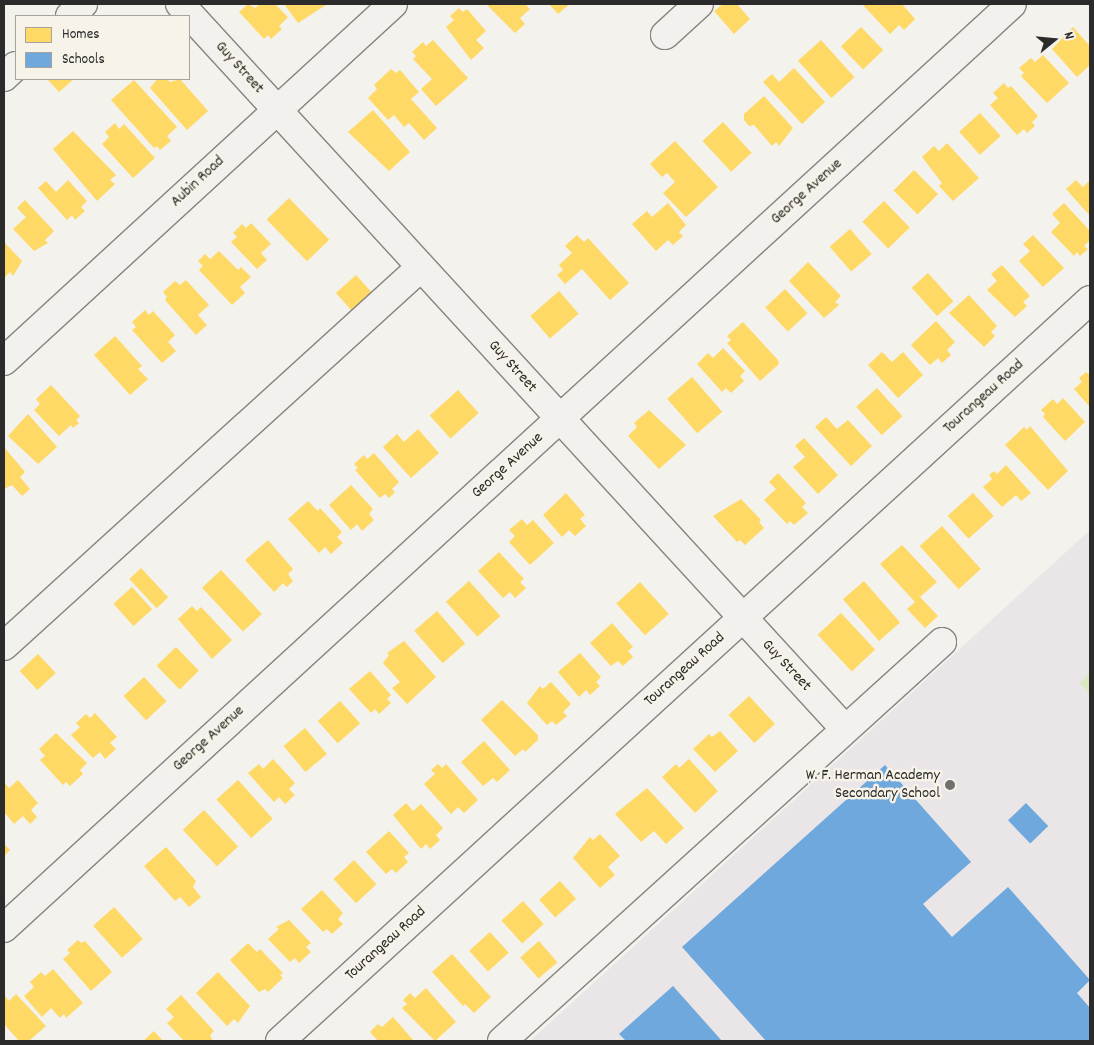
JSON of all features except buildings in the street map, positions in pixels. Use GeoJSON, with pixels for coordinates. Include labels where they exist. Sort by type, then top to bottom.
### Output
{"type":"FeatureCollection","features":[{"type":"Feature","properties":{"kind":"street"},"geometry":{"type":"LineString","coordinates":[[71,15],[83,4]]}},
{"type":"Feature","properties":{"kind":"street","name":"Guy Street"},"geometry":{"type":"LineString","coordinates":[[180,4],[845,729]]}},
{"type":"Feature","properties":{"kind":"street","name":"Aubin Road"},"geometry":{"type":"LineString","coordinates":[[4,361],[393,4]]}},
{"type":"Feature","properties":{"kind":"street"},"geometry":{"type":"LineString","coordinates":[[665,35],[699,4]]}},
{"type":"Feature","properties":{"kind":"street","name":"George Avenue"},"geometry":{"type":"LineString","coordinates":[[4,928],[1012,4]]}},
{"type":"Feature","properties":{"kind":"street"},"geometry":{"type":"LineString","coordinates":[[4,77],[15,67]]}},
{"type":"Feature","properties":{"kind":"street"},"geometry":{"type":"LineString","coordinates":[[4,646],[421,267]]}},
{"type":"Feature","properties":{"kind":"street","name":"Tourangeau Road"},"geometry":{"type":"LineString","coordinates":[[280,1041],[1090,300]]}},
{"type":"Feature","properties":{"kind":"street"},"geometry":{"type":"LineString","coordinates":[[502,1041],[942,642]]}},
{"type":"Feature","properties":{"kind":"shaded area","name":"W. F. Herman Academy Secondary School"},"geometry":{"type":"Polygon","coordinates":[[[1090,530],[1090,1041],[530,1041],[1090,530]]]}},
{"type":"Feature","properties":{"kind":"green space"},"geometry":{"type":"Polygon","coordinates":[[[1090,673],[1090,695],[1080,683],[1090,673]]]}},
{"type":"Feature","properties":{"kind":"place","name":"W. F. Herman Academy Secondary School"},"geometry":{"type":"Point","coordinates":[950,785]}}]}
